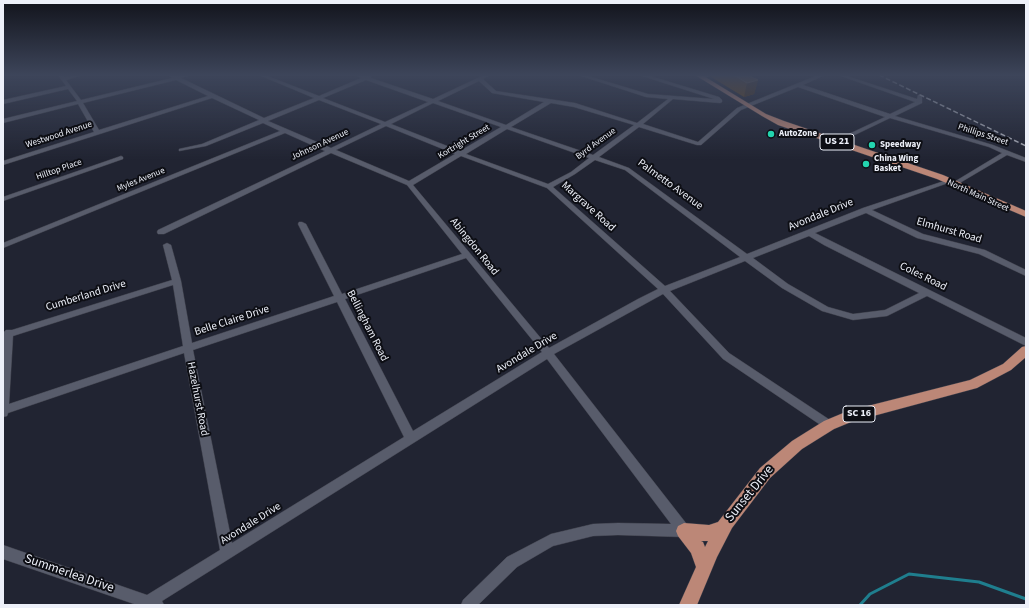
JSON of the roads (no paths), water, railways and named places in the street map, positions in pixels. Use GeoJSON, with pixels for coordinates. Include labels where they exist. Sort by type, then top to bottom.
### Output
{"type":"FeatureCollection","features":[{"type":"Feature","properties":{"kind":"main road","name":"North Main Street"},"geometry":{"type":"LineString","coordinates":[[747,104],[781,123],[930,174],[1026,214]]}},
{"type":"Feature","properties":{"kind":"main road","name":"North Main Street"},"geometry":{"type":"LineString","coordinates":[[951,183],[1026,218]]}},
{"type":"Feature","properties":{"kind":"main road","name":"Sunset Drive"},"geometry":{"type":"LineString","coordinates":[[688,605],[704,566],[723,528],[744,497],[764,473],[797,445],[829,425],[848,417],[973,384],[1007,367],[1026,350]]}},
{"type":"Feature","properties":{"kind":"main road"},"geometry":{"type":"LineString","coordinates":[[684,531],[697,534],[709,533],[723,528]]}},
{"type":"Feature","properties":{"kind":"main road"},"geometry":{"type":"LineString","coordinates":[[684,531],[697,548],[704,566]]}},
{"type":"Feature","properties":{"kind":"street"},"geometry":{"type":"LineString","coordinates":[[3,121],[74,103]]}},
{"type":"Feature","properties":{"kind":"street"},"geometry":{"type":"LineString","coordinates":[[81,103],[97,132]]}},
{"type":"Feature","properties":{"kind":"street","name":"Westwood Avenue"},"geometry":{"type":"LineString","coordinates":[[3,163],[188,103]]}},
{"type":"Feature","properties":{"kind":"street","name":"Abingdon Road"},"geometry":{"type":"LineString","coordinates":[[228,103],[285,131],[408,184],[548,353],[684,531]]}},
{"type":"Feature","properties":{"kind":"street"},"geometry":{"type":"LineString","coordinates":[[181,150],[204,145],[305,103]]}},
{"type":"Feature","properties":{"kind":"street","name":"Margrave Road"},"geometry":{"type":"LineString","coordinates":[[332,103],[548,187],[664,290],[726,356],[829,425]]}},
{"type":"Feature","properties":{"kind":"street","name":"Johnson Avenue"},"geometry":{"type":"LineString","coordinates":[[161,232],[429,103]]}},
{"type":"Feature","properties":{"kind":"street","name":"Palmetto Avenue"},"geometry":{"type":"LineString","coordinates":[[440,103],[627,169],[785,286],[825,309],[853,317],[887,313],[926,293]]}},
{"type":"Feature","properties":{"kind":"street","name":"Kortright Street"},"geometry":{"type":"LineString","coordinates":[[408,184],[547,103]]}},
{"type":"Feature","properties":{"kind":"street"},"geometry":{"type":"LineString","coordinates":[[561,103],[575,105],[699,144],[738,109],[747,104]]}},
{"type":"Feature","properties":{"kind":"street","name":"Byrd Avenue"},"geometry":{"type":"LineString","coordinates":[[548,187],[573,172],[665,103]]}},
{"type":"Feature","properties":{"kind":"street","name":"Phillips Street"},"geometry":{"type":"LineString","coordinates":[[852,103],[1007,152],[1026,160]]}},
{"type":"Feature","properties":{"kind":"street"},"geometry":{"type":"LineString","coordinates":[[836,142],[912,103]]}},
{"type":"Feature","properties":{"kind":"street","name":"Myles Avenue"},"geometry":{"type":"LineString","coordinates":[[3,246],[285,131]]}},
{"type":"Feature","properties":{"kind":"street","name":"Avondale Drive"},"geometry":{"type":"LineString","coordinates":[[153,604],[227,553],[548,353],[664,290],[866,210],[951,183],[1007,152]]}},
{"type":"Feature","properties":{"kind":"street","name":"Hilltop Place"},"geometry":{"type":"LineString","coordinates":[[3,199],[121,158]]}},
{"type":"Feature","properties":{"kind":"street","name":"Elmhurst Road"},"geometry":{"type":"LineString","coordinates":[[866,210],[920,236],[982,252],[1026,273]]}},
{"type":"Feature","properties":{"kind":"street","name":"Bellingham Road"},"geometry":{"type":"LineString","coordinates":[[302,224],[410,439]]}},
{"type":"Feature","properties":{"kind":"street","name":"Coles Road"},"geometry":{"type":"LineString","coordinates":[[810,233],[926,293],[1026,342]]}},
{"type":"Feature","properties":{"kind":"street","name":"Hazelhurst Road"},"geometry":{"type":"LineString","coordinates":[[167,245],[177,281],[188,348],[227,553]]}},
{"type":"Feature","properties":{"kind":"street","name":"Belle Claire Drive"},"geometry":{"type":"LineString","coordinates":[[3,412],[188,348],[340,299],[467,255]]}},
{"type":"Feature","properties":{"kind":"street","name":"Cumberland Drive"},"geometry":{"type":"LineString","coordinates":[[6,334],[177,281]]}},
{"type":"Feature","properties":{"kind":"street"},"geometry":{"type":"LineString","coordinates":[[3,412],[6,334]]}},
{"type":"Feature","properties":{"kind":"street"},"geometry":{"type":"LineString","coordinates":[[468,605],[512,562],[551,540],[593,530],[618,529],[684,531]]}},
{"type":"Feature","properties":{"kind":"street","name":"Summerlea Drive"},"geometry":{"type":"LineString","coordinates":[[3,552],[153,604]]}},
{"type":"Feature","properties":{"kind":"waterway"},"geometry":{"type":"LineString","coordinates":[[860,605],[870,594],[909,574],[979,582],[1026,599]]}},
{"type":"Feature","properties":{"kind":"railway"},"geometry":{"type":"LineString","coordinates":[[938,103],[1026,146]]}},
{"type":"Feature","properties":{"kind":"place","name":"AutoZone"},"geometry":{"type":"Point","coordinates":[771,134]}},
{"type":"Feature","properties":{"kind":"place","name":"Speedway"},"geometry":{"type":"Point","coordinates":[872,145]}},
{"type":"Feature","properties":{"kind":"place","name":"China Wing Basket"},"geometry":{"type":"Point","coordinates":[866,164]}}]}
